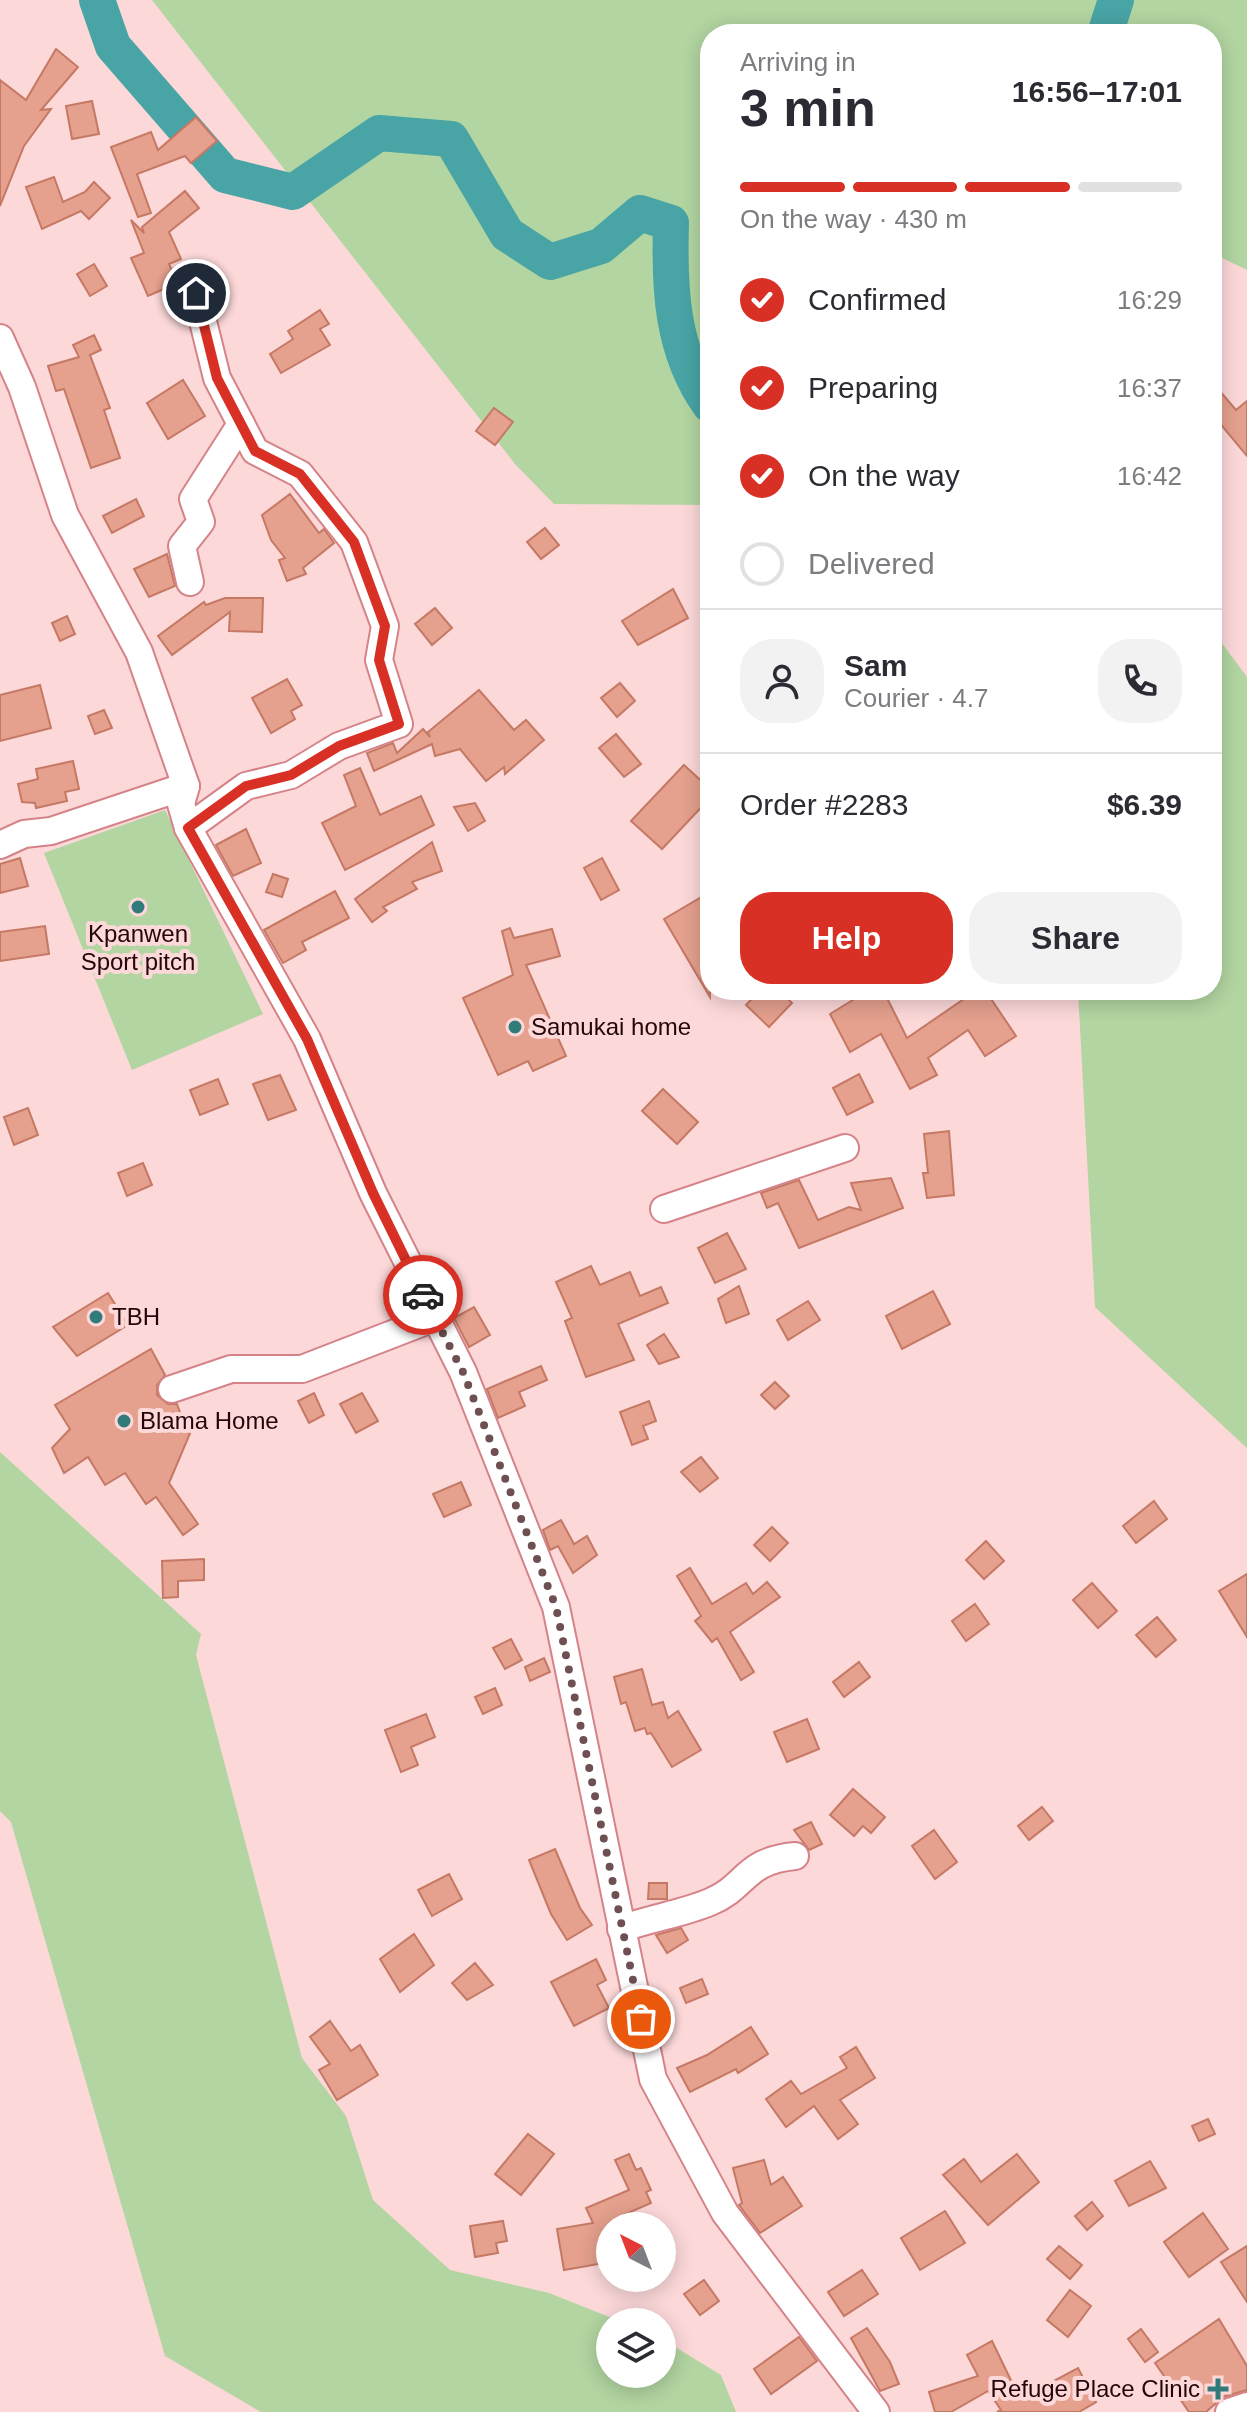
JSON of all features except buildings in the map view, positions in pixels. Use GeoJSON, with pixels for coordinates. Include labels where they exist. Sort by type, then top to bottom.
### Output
{"type":"FeatureCollection","features":[{"type":"Feature","properties":{"kind":"street"},"geometry":{"type":"LineString","coordinates":[[188,828],[246,786],[291,775],[339,746],[399,724],[379,660],[385,626],[354,542],[300,474],[255,451],[217,378],[196,293]]}},
{"type":"Feature","properties":{"kind":"street"},"geometry":{"type":"LineString","coordinates":[[0,338],[22,387],[65,515],[139,652],[186,786],[181,804],[188,828],[307,1039],[373,1193],[463,1372],[556,1607],[653,2079],[725,2213],[876,2412]]}},
{"type":"Feature","properties":{"kind":"street"},"geometry":{"type":"LineString","coordinates":[[190,582],[182,546],[201,522],[193,499],[241,424]]}},
{"type":"Feature","properties":{"kind":"street"},"geometry":{"type":"LineString","coordinates":[[0,845],[24,834],[51,831],[186,786]]}},
{"type":"Feature","properties":{"kind":"street"},"geometry":{"type":"LineString","coordinates":[[664,1209],[845,1148]]}},
{"type":"Feature","properties":{"kind":"street"},"geometry":{"type":"LineString","coordinates":[[172,1389],[231,1369],[302,1369],[434,1318]]}},
{"type":"Feature","properties":{"kind":"street"},"geometry":{"type":"LineString","coordinates":[[621,1929],[711,1902],[731,1889],[747,1871],[773,1858],[795,1856]]}},
{"type":"Feature","properties":{"kind":"street"},"geometry":{"type":"LineString","coordinates":[[1229,2412],[1247,2406]]}},
{"type":"Feature","properties":{"kind":"green space"},"geometry":{"type":"Polygon","coordinates":[[[152,0],[1247,0],[1247,270],[1222,258],[1222,24],[700,24],[700,505],[554,504],[515,464],[152,0]]]}},
{"type":"Feature","properties":{"kind":"green space"},"geometry":{"type":"Polygon","coordinates":[[[1222,643],[1247,677],[1247,1448],[1095,1307],[1079,1000],[1222,1000],[1222,643]]]}},
{"type":"Feature","properties":{"kind":"green space","name":"Kpanwen Sport pitch"},"geometry":{"type":"Polygon","coordinates":[[[165,810],[263,1014],[132,1070],[44,853],[165,810]]]}},
{"type":"Feature","properties":{"kind":"green space"},"geometry":{"type":"Polygon","coordinates":[[[0,1452],[201,1634],[196,1655],[302,2058],[346,2116],[373,2200],[450,2270],[549,2293],[596,2312],[596,2388],[676,2388],[676,2348],[721,2375],[736,2412],[261,2412],[165,2356],[11,1822],[0,1811],[0,1452]]]}},
{"type":"Feature","properties":{"kind":"waterway"},"geometry":{"type":"LineString","coordinates":[[97,0],[113,46],[225,175],[293,192],[379,133],[451,139],[507,234],[550,262],[601,246],[640,213],[671,223],[675,318],[687,363],[700,389]]}},
{"type":"Feature","properties":{"kind":"waterway"},"geometry":{"type":"LineString","coordinates":[[1108,24],[1116,0]]}},
{"type":"Feature","properties":{"kind":"way so far"},"geometry":{"type":"LineString","coordinates":[[423,1295],[463,1372],[556,1607],[641,2019]]}},
{"type":"Feature","properties":{"kind":"place","name":"Kpanwen Sport pitch"},"geometry":{"type":"Point","coordinates":[138,907]}},
{"type":"Feature","properties":{"kind":"place","name":"Samukai home"},"geometry":{"type":"Point","coordinates":[515,1027]}},
{"type":"Feature","properties":{"kind":"place","name":"TBH"},"geometry":{"type":"Point","coordinates":[96,1317]}},
{"type":"Feature","properties":{"kind":"place","name":"Blama Home"},"geometry":{"type":"Point","coordinates":[124,1421]}},
{"type":"Feature","properties":{"kind":"place","name":"Refuge Place Clinic"},"geometry":{"type":"Point","coordinates":[1218,2389]}},
{"type":"Feature","properties":{"kind":"route"},"geometry":{"type":"LineString","coordinates":[[196,293],[217,378],[255,451],[300,474],[354,542],[385,626],[379,660],[399,724],[339,746],[291,775],[246,786],[188,828],[307,1039],[373,1193],[423,1295]]}}]}
